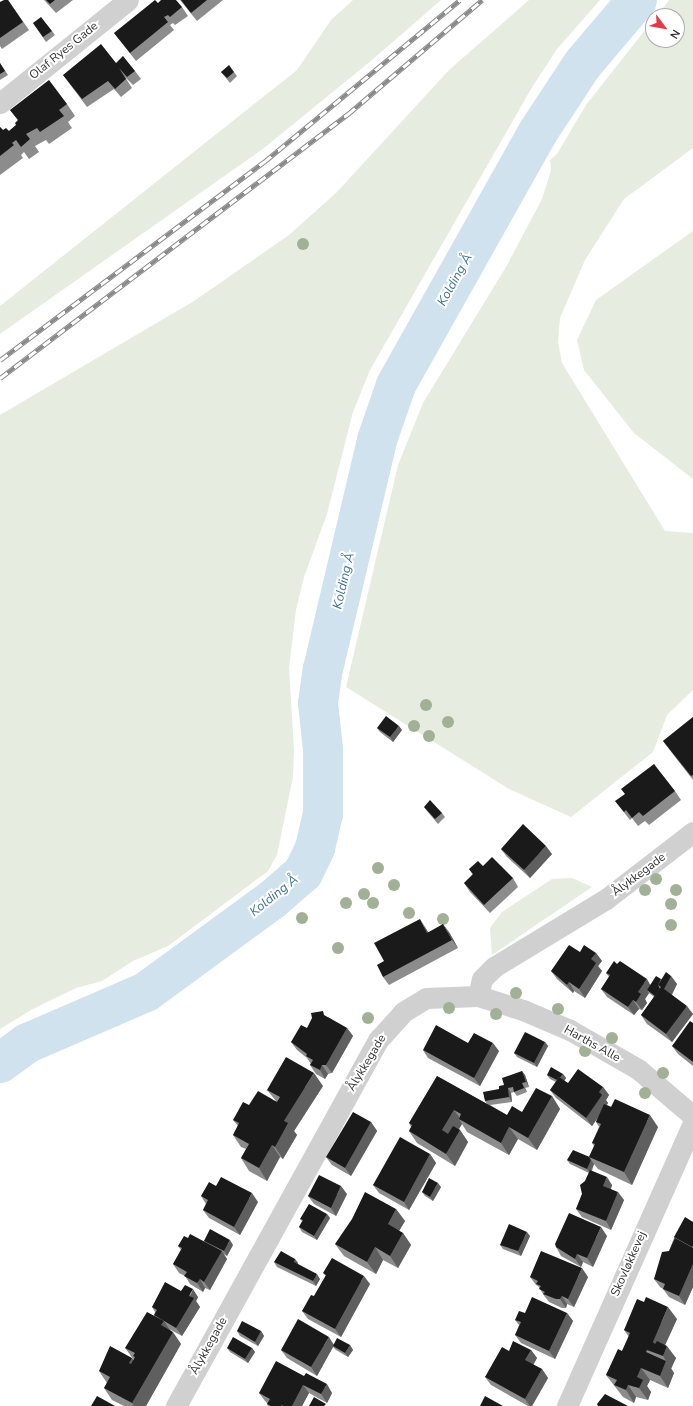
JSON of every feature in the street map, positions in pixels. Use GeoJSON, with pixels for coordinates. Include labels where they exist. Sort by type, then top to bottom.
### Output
{"type":"FeatureCollection","features":[{"type":"Feature","properties":{"kind":"street","name":"Olaf Ryes Gade"},"geometry":{"type":"LineString","coordinates":[[0,103],[128,0]]}},
{"type":"Feature","properties":{"kind":"street","name":"Ålykkegade"},"geometry":{"type":"LineString","coordinates":[[176,1406],[379,1039],[403,1012],[426,998],[478,996],[482,979],[494,967],[606,899],[693,832]]}},
{"type":"Feature","properties":{"kind":"street","name":"Harths Alle"},"geometry":{"type":"LineString","coordinates":[[478,996],[523,1010],[570,1030],[638,1069],[693,1116]]}},
{"type":"Feature","properties":{"kind":"street","name":"Skovløkkevej"},"geometry":{"type":"LineString","coordinates":[[567,1406],[693,1123]]}},
{"type":"Feature","properties":{"kind":"shaded area"},"geometry":{"type":"Polygon","coordinates":[[[353,0],[441,0],[372,60],[264,148],[0,334],[0,306],[297,70],[331,20],[353,0]]]}},
{"type":"Feature","properties":{"kind":"shaded area"},"geometry":{"type":"Polygon","coordinates":[[[529,0],[600,0],[557,49],[531,89],[370,370],[353,412],[327,514],[304,577],[296,610],[289,667],[294,750],[293,777],[277,855],[268,871],[168,946],[133,961],[102,981],[76,988],[31,1010],[0,1029],[0,415],[194,301],[289,235],[337,192],[449,70],[529,0]]]}},
{"type":"Feature","properties":{"kind":"shaded area"},"geometry":{"type":"Polygon","coordinates":[[[669,0],[693,0],[693,148],[624,199],[585,260],[560,318],[558,342],[562,363],[665,531],[693,533],[693,690],[667,715],[653,752],[571,817],[509,789],[346,687],[398,465],[423,403],[506,267],[542,199],[551,170],[550,160],[557,154],[586,105],[645,30],[645,48],[685,48],[685,8],[663,8],[669,0]]]}},
{"type":"Feature","properties":{"kind":"shaded area"},"geometry":{"type":"Polygon","coordinates":[[[693,231],[693,479],[634,433],[584,370],[577,340],[596,300],[693,231]]]}},
{"type":"Feature","properties":{"kind":"shaded area"},"geometry":{"type":"Polygon","coordinates":[[[572,878],[592,887],[492,955],[490,928],[502,912],[552,879],[572,878]]]}},
{"type":"Feature","properties":{"kind":"building"},"geometry":{"type":"Polygon","coordinates":[[[8,0],[23,22],[0,38],[0,2],[8,0]]]}},
{"type":"Feature","properties":{"kind":"building"},"geometry":{"type":"Polygon","coordinates":[[[46,0],[55,0],[50,4],[46,0]]]}},
{"type":"Feature","properties":{"kind":"building"},"geometry":{"type":"Polygon","coordinates":[[[155,0],[158,3],[161,0],[176,0],[182,7],[170,17],[168,15],[164,17],[168,22],[130,53],[114,33],[155,0]]]}},
{"type":"Feature","properties":{"kind":"building"},"geometry":{"type":"Polygon","coordinates":[[[181,0],[207,0],[191,13],[181,0]]]}},
{"type":"Feature","properties":{"kind":"building"},"geometry":{"type":"Polygon","coordinates":[[[41,17],[52,31],[43,37],[33,23],[41,17]]]}},
{"type":"Feature","properties":{"kind":"building"},"geometry":{"type":"Polygon","coordinates":[[[101,44],[116,63],[123,56],[135,71],[127,77],[119,68],[126,79],[115,89],[108,81],[82,99],[63,75],[101,44]]]}},
{"type":"Feature","properties":{"kind":"building"},"geometry":{"type":"Polygon","coordinates":[[[0,63],[5,71],[0,74],[0,63]]]}},
{"type":"Feature","properties":{"kind":"building"},"geometry":{"type":"Polygon","coordinates":[[[229,65],[234,72],[227,78],[221,72],[229,65]]]}},
{"type":"Feature","properties":{"kind":"building"},"geometry":{"type":"Polygon","coordinates":[[[49,80],[67,104],[59,110],[64,116],[40,132],[37,128],[26,134],[30,139],[21,147],[16,140],[12,143],[14,145],[0,156],[0,127],[3,130],[6,128],[9,131],[16,125],[15,123],[18,120],[10,110],[49,80]]]}},
{"type":"Feature","properties":{"kind":"building"},"geometry":{"type":"Polygon","coordinates":[[[386,716],[399,726],[390,737],[377,728],[386,716]]]}},
{"type":"Feature","properties":{"kind":"building"},"geometry":{"type":"Polygon","coordinates":[[[693,717],[693,775],[691,776],[663,741],[693,717]]]}},
{"type":"Feature","properties":{"kind":"building"},"geometry":{"type":"Polygon","coordinates":[[[654,764],[675,791],[643,816],[639,812],[632,818],[626,810],[624,812],[615,801],[625,794],[621,789],[654,764]]]}},
{"type":"Feature","properties":{"kind":"building"},"geometry":{"type":"Polygon","coordinates":[[[430,800],[442,813],[435,819],[424,807],[430,800]]]}},
{"type":"Feature","properties":{"kind":"building"},"geometry":{"type":"Polygon","coordinates":[[[523,824],[546,846],[524,870],[501,849],[523,824]]]}},
{"type":"Feature","properties":{"kind":"building"},"geometry":{"type":"Polygon","coordinates":[[[492,857],[513,878],[484,905],[464,883],[473,874],[469,869],[478,861],[483,866],[492,857]]]}},
{"type":"Feature","properties":{"kind":"building"},"geometry":{"type":"Polygon","coordinates":[[[420,919],[427,933],[443,924],[452,940],[383,977],[377,965],[384,961],[374,943],[420,919]]]}},
{"type":"Feature","properties":{"kind":"building"},"geometry":{"type":"Polygon","coordinates":[[[569,945],[580,952],[584,945],[596,953],[591,959],[596,963],[579,989],[569,982],[567,985],[551,971],[569,945]]]}},
{"type":"Feature","properties":{"kind":"building"},"geometry":{"type":"Polygon","coordinates":[[[614,961],[617,964],[620,961],[647,979],[638,992],[641,994],[636,1002],[633,1000],[628,1007],[601,989],[610,975],[606,973],[614,961]]]}},
{"type":"Feature","properties":{"kind":"building"},"geometry":{"type":"Polygon","coordinates":[[[666,972],[671,976],[664,989],[687,1006],[666,1034],[641,1015],[661,987],[658,985],[666,972]]]}},
{"type":"Feature","properties":{"kind":"building"},"geometry":{"type":"Polygon","coordinates":[[[656,976],[661,979],[658,985],[660,989],[655,996],[647,990],[656,976]]]}},
{"type":"Feature","properties":{"kind":"building"},"geometry":{"type":"Polygon","coordinates":[[[323,1011],[324,1015],[347,1028],[326,1065],[322,1065],[320,1070],[310,1065],[313,1060],[306,1056],[307,1054],[291,1042],[301,1025],[307,1028],[312,1018],[311,1013],[323,1011]]]}},
{"type":"Feature","properties":{"kind":"building"},"geometry":{"type":"Polygon","coordinates":[[[690,1021],[693,1023],[693,1062],[672,1046],[690,1021]]]}},
{"type":"Feature","properties":{"kind":"building"},"geometry":{"type":"Polygon","coordinates":[[[436,1025],[468,1043],[474,1033],[493,1043],[474,1078],[423,1050],[436,1025]]]}},
{"type":"Feature","properties":{"kind":"building"},"geometry":{"type":"Polygon","coordinates":[[[525,1032],[545,1042],[534,1063],[514,1053],[525,1032]]]}},
{"type":"Feature","properties":{"kind":"building"},"geometry":{"type":"Polygon","coordinates":[[[286,1057],[314,1073],[284,1121],[288,1123],[275,1147],[272,1145],[259,1168],[241,1158],[249,1144],[233,1135],[239,1123],[233,1120],[243,1102],[249,1105],[258,1091],[277,1102],[280,1097],[267,1090],[286,1057]]]}},
{"type":"Feature","properties":{"kind":"building"},"geometry":{"type":"Polygon","coordinates":[[[551,1067],[563,1074],[557,1080],[547,1075],[551,1067]]]}},
{"type":"Feature","properties":{"kind":"building"},"geometry":{"type":"Polygon","coordinates":[[[578,1069],[603,1087],[599,1092],[602,1095],[586,1118],[550,1090],[559,1077],[568,1083],[578,1069]]]}},
{"type":"Feature","properties":{"kind":"building"},"geometry":{"type":"Polygon","coordinates":[[[522,1071],[526,1082],[522,1083],[524,1088],[514,1092],[513,1087],[508,1088],[509,1097],[485,1101],[483,1092],[499,1089],[499,1086],[504,1085],[502,1078],[522,1071]]]}},
{"type":"Feature","properties":{"kind":"building"},"geometry":{"type":"Polygon","coordinates":[[[437,1076],[507,1115],[512,1106],[522,1112],[536,1088],[552,1096],[528,1138],[509,1127],[501,1143],[459,1119],[461,1114],[454,1110],[442,1130],[448,1134],[453,1126],[460,1130],[446,1154],[409,1131],[412,1125],[409,1123],[437,1076]]]}},
{"type":"Feature","properties":{"kind":"building"},"geometry":{"type":"Polygon","coordinates":[[[615,1099],[650,1115],[624,1172],[589,1157],[595,1144],[592,1143],[601,1124],[596,1122],[604,1104],[611,1107],[615,1099]]]}},
{"type":"Feature","properties":{"kind":"building"},"geometry":{"type":"Polygon","coordinates":[[[353,1112],[371,1122],[345,1168],[326,1157],[353,1112]]]}},
{"type":"Feature","properties":{"kind":"building"},"geometry":{"type":"Polygon","coordinates":[[[400,1137],[430,1154],[404,1202],[373,1185],[400,1137]]]}},
{"type":"Feature","properties":{"kind":"building"},"geometry":{"type":"Polygon","coordinates":[[[573,1150],[592,1158],[589,1157],[591,1160],[587,1169],[567,1160],[573,1150]]]}},
{"type":"Feature","properties":{"kind":"building"},"geometry":{"type":"Polygon","coordinates":[[[590,1170],[607,1177],[603,1186],[618,1192],[606,1221],[576,1209],[582,1194],[580,1185],[585,1181],[590,1170]]]}},
{"type":"Feature","properties":{"kind":"building"},"geometry":{"type":"Polygon","coordinates":[[[319,1175],[341,1186],[331,1208],[308,1196],[319,1175]]]}},
{"type":"Feature","properties":{"kind":"building"},"geometry":{"type":"Polygon","coordinates":[[[221,1177],[252,1193],[234,1227],[203,1210],[208,1200],[201,1196],[209,1182],[216,1186],[221,1177]]]}},
{"type":"Feature","properties":{"kind":"building"},"geometry":{"type":"Polygon","coordinates":[[[429,1178],[438,1183],[430,1197],[422,1192],[429,1178]]]}},
{"type":"Feature","properties":{"kind":"building"},"geometry":{"type":"Polygon","coordinates":[[[365,1192],[396,1209],[388,1224],[403,1233],[390,1256],[375,1247],[367,1262],[335,1244],[352,1219],[365,1192]]]}},
{"type":"Feature","properties":{"kind":"building"},"geometry":{"type":"Polygon","coordinates":[[[309,1204],[327,1214],[314,1236],[299,1227],[303,1220],[300,1219],[309,1204]]]}},
{"type":"Feature","properties":{"kind":"building"},"geometry":{"type":"Polygon","coordinates":[[[569,1213],[601,1227],[587,1258],[577,1254],[575,1259],[556,1247],[555,1244],[569,1213]]]}},
{"type":"Feature","properties":{"kind":"building"},"geometry":{"type":"Polygon","coordinates":[[[685,1217],[693,1222],[692,1247],[674,1237],[685,1217]]]}},
{"type":"Feature","properties":{"kind":"building"},"geometry":{"type":"Polygon","coordinates":[[[509,1224],[527,1232],[518,1251],[500,1245],[509,1224]]]}},
{"type":"Feature","properties":{"kind":"building"},"geometry":{"type":"Polygon","coordinates":[[[210,1229],[230,1240],[224,1251],[204,1241],[210,1229]]]}},
{"type":"Feature","properties":{"kind":"building"},"geometry":{"type":"Polygon","coordinates":[[[190,1234],[222,1251],[204,1282],[200,1279],[197,1283],[184,1276],[187,1272],[173,1264],[182,1248],[178,1246],[184,1236],[188,1238],[190,1234]]]}},
{"type":"Feature","properties":{"kind":"building"},"geometry":{"type":"Polygon","coordinates":[[[675,1238],[693,1248],[693,1264],[679,1296],[663,1289],[665,1284],[654,1279],[662,1252],[669,1251],[675,1238]]]}},
{"type":"Feature","properties":{"kind":"building"},"geometry":{"type":"Polygon","coordinates":[[[281,1251],[295,1259],[294,1262],[317,1274],[313,1281],[274,1262],[281,1251]]]}},
{"type":"Feature","properties":{"kind":"building"},"geometry":{"type":"Polygon","coordinates":[[[541,1251],[582,1268],[568,1299],[562,1296],[560,1299],[556,1299],[543,1294],[545,1292],[539,1289],[541,1286],[536,1284],[538,1281],[530,1277],[541,1251]]]}},
{"type":"Feature","properties":{"kind":"building"},"geometry":{"type":"Polygon","coordinates":[[[332,1258],[364,1276],[335,1329],[302,1311],[311,1295],[314,1296],[326,1275],[323,1273],[332,1258]]]}},
{"type":"Feature","properties":{"kind":"building"},"geometry":{"type":"Polygon","coordinates":[[[165,1282],[181,1291],[185,1285],[193,1289],[189,1296],[194,1298],[176,1328],[154,1315],[157,1310],[152,1307],[165,1282]]]}},
{"type":"Feature","properties":{"kind":"building"},"geometry":{"type":"Polygon","coordinates":[[[532,1297],[567,1313],[549,1351],[515,1335],[521,1322],[515,1320],[519,1311],[525,1313],[532,1297]]]}},
{"type":"Feature","properties":{"kind":"building"},"geometry":{"type":"Polygon","coordinates":[[[646,1297],[668,1307],[653,1342],[655,1344],[657,1341],[667,1346],[663,1356],[647,1350],[646,1352],[666,1361],[660,1376],[641,1368],[637,1377],[643,1380],[639,1388],[628,1385],[626,1390],[614,1385],[617,1380],[606,1375],[618,1349],[622,1351],[630,1333],[624,1330],[637,1299],[644,1302],[646,1297]]]}},
{"type":"Feature","properties":{"kind":"building"},"geometry":{"type":"Polygon","coordinates":[[[147,1312],[164,1321],[161,1325],[173,1332],[132,1403],[104,1388],[110,1377],[99,1371],[110,1346],[132,1358],[129,1363],[131,1364],[135,1357],[133,1356],[135,1353],[125,1348],[147,1312]]]}},
{"type":"Feature","properties":{"kind":"building"},"geometry":{"type":"Polygon","coordinates":[[[298,1319],[329,1337],[311,1367],[281,1350],[298,1319]]]}},
{"type":"Feature","properties":{"kind":"building"},"geometry":{"type":"Polygon","coordinates":[[[242,1321],[261,1331],[255,1342],[237,1331],[242,1321]]]}},
{"type":"Feature","properties":{"kind":"building"},"geometry":{"type":"Polygon","coordinates":[[[233,1337],[252,1348],[245,1359],[227,1348],[233,1337]]]}},
{"type":"Feature","properties":{"kind":"building"},"geometry":{"type":"Polygon","coordinates":[[[337,1338],[350,1345],[345,1353],[333,1346],[337,1338]]]}},
{"type":"Feature","properties":{"kind":"building"},"geometry":{"type":"Polygon","coordinates":[[[513,1341],[531,1350],[525,1360],[542,1369],[525,1399],[485,1377],[502,1347],[509,1351],[513,1341]]]}},
{"type":"Feature","properties":{"kind":"building"},"geometry":{"type":"Polygon","coordinates":[[[276,1361],[304,1376],[306,1373],[327,1384],[321,1394],[303,1385],[292,1406],[271,1406],[267,1404],[270,1399],[259,1393],[276,1361]]]}},
{"type":"Feature","properties":{"kind":"building"},"geometry":{"type":"Polygon","coordinates":[[[605,1394],[628,1406],[598,1406],[597,1404],[605,1394]]]}},
{"type":"Feature","properties":{"kind":"building"},"geometry":{"type":"Polygon","coordinates":[[[97,1396],[115,1406],[91,1406],[97,1396]]]}},
{"type":"Feature","properties":{"kind":"building"},"geometry":{"type":"Polygon","coordinates":[[[485,1396],[503,1406],[480,1406],[485,1396]]]}},
{"type":"Feature","properties":{"kind":"building"},"geometry":{"type":"Polygon","coordinates":[[[314,1397],[326,1404],[324,1406],[309,1406],[314,1397]]]}},
{"type":"Feature","properties":{"kind":"waterway","name":"Kolding Å"},"geometry":{"type":"LineString","coordinates":[[0,1063],[28,1043],[146,992],[273,899],[303,873],[315,848],[323,814],[323,749],[318,703],[323,669],[377,440],[396,385],[538,132],[582,65],[637,0]]}},
{"type":"Feature","properties":{"kind":"railway"},"geometry":{"type":"LineString","coordinates":[[0,360],[264,162],[460,0]]}},
{"type":"Feature","properties":{"kind":"railway"},"geometry":{"type":"LineString","coordinates":[[0,378],[348,114],[482,0]]}}]}
